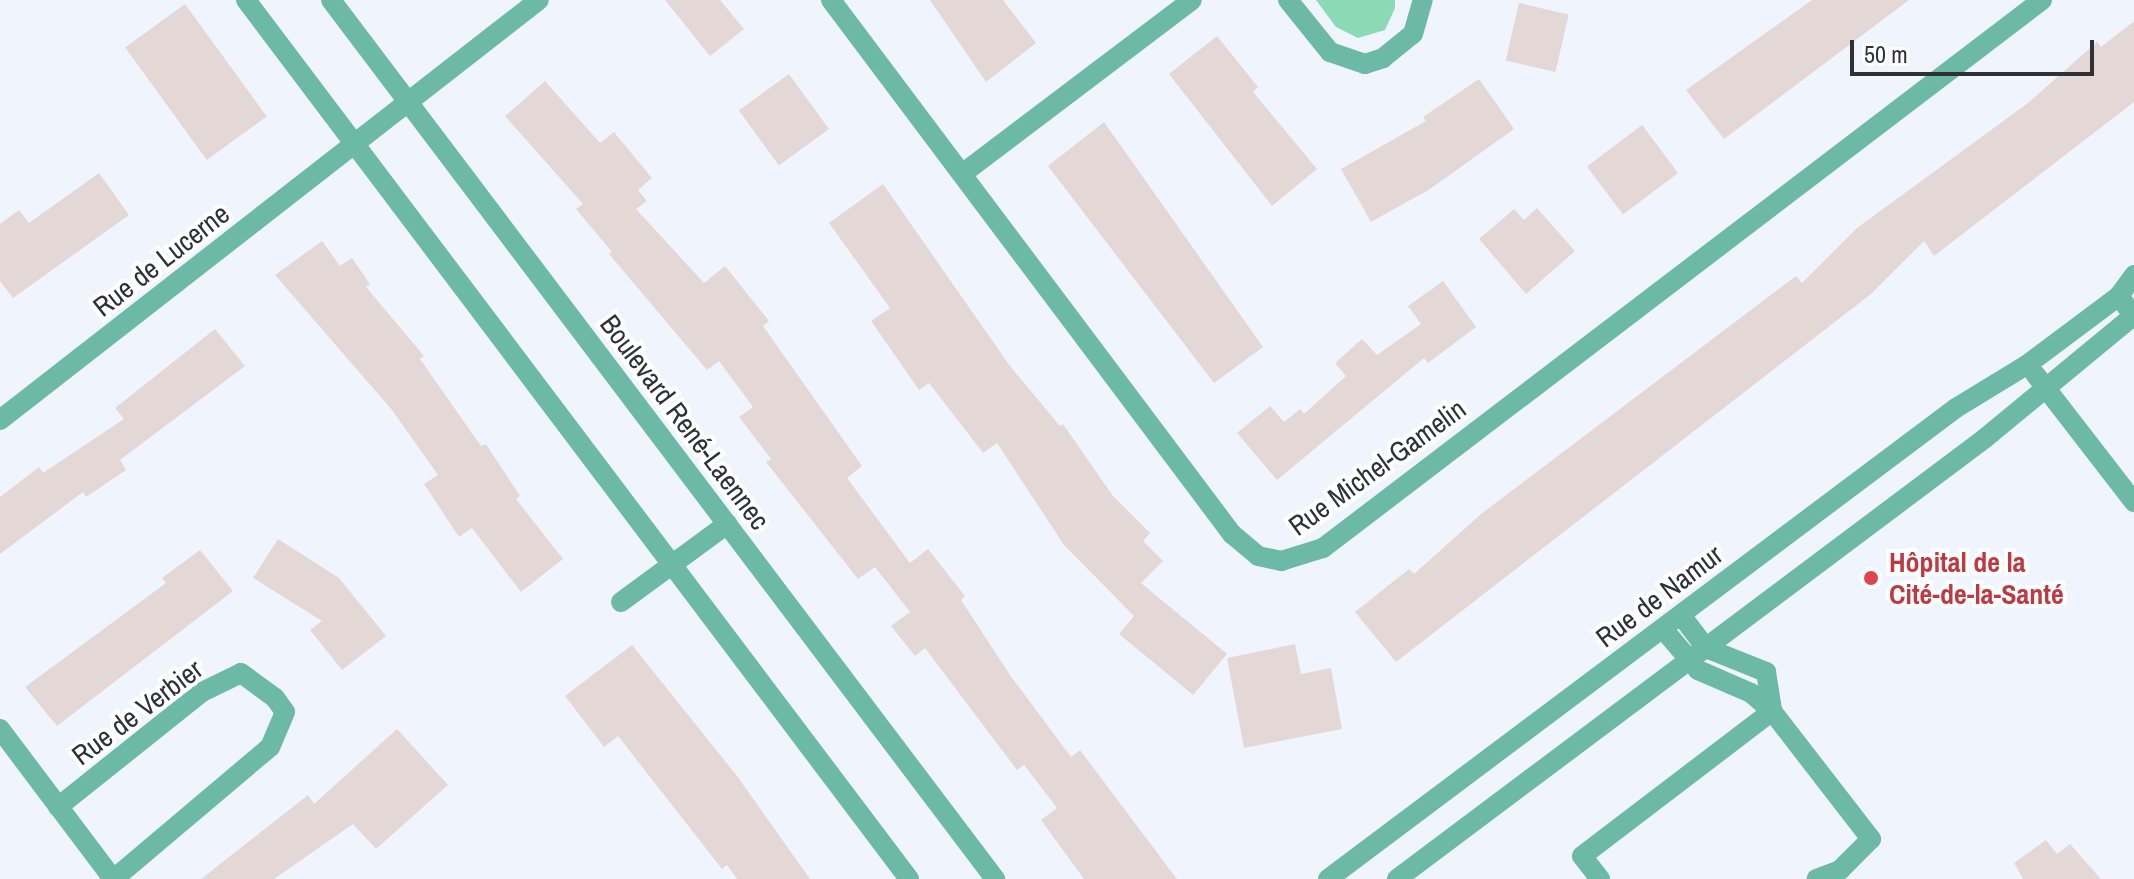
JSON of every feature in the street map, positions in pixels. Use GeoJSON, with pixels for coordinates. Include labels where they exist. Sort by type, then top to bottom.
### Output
{"type":"FeatureCollection","features":[{"type":"Feature","properties":{"kind":"street"},"geometry":{"type":"LineString","coordinates":[[246,0],[909,879]]}},
{"type":"Feature","properties":{"kind":"street","name":"Boulevard René-Laennec"},"geometry":{"type":"LineString","coordinates":[[331,0],[995,879]]}},
{"type":"Feature","properties":{"kind":"street","name":"Rue de Lucerne"},"geometry":{"type":"LineString","coordinates":[[0,420],[539,0]]}},
{"type":"Feature","properties":{"kind":"street","name":"Rue Michel-Gamelin"},"geometry":{"type":"LineString","coordinates":[[831,0],[1239,543],[1258,556],[1292,560],[1323,548],[2042,0]]}},
{"type":"Feature","properties":{"kind":"street"},"geometry":{"type":"LineString","coordinates":[[962,174],[1192,0]]}},
{"type":"Feature","properties":{"kind":"street"},"geometry":{"type":"LineString","coordinates":[[1288,0],[1330,52],[1365,64],[1383,58],[1413,34],[1423,0]]}},
{"type":"Feature","properties":{"kind":"street","name":"Rue de Namur"},"geometry":{"type":"LineString","coordinates":[[1328,879],[1956,408],[2028,364],[2119,296],[2134,275]]}},
{"type":"Feature","properties":{"kind":"street"},"geometry":{"type":"LineString","coordinates":[[1397,879],[1984,439],[2044,384],[2134,316],[2119,296]]}},
{"type":"Feature","properties":{"kind":"street"},"geometry":{"type":"LineString","coordinates":[[2028,364],[2134,502]]}},
{"type":"Feature","properties":{"kind":"street"},"geometry":{"type":"LineString","coordinates":[[621,602],[727,524]]}},
{"type":"Feature","properties":{"kind":"street"},"geometry":{"type":"LineString","coordinates":[[1681,615],[1706,648],[1766,672],[1772,711]]}},
{"type":"Feature","properties":{"kind":"street"},"geometry":{"type":"LineString","coordinates":[[1663,629],[1688,662],[1751,693],[1772,711],[1871,839],[1840,870],[1817,879]]}},
{"type":"Feature","properties":{"kind":"street","name":"Rue de Verbier"},"geometry":{"type":"LineString","coordinates":[[0,729],[58,807],[113,879],[270,747],[285,712],[275,698],[241,673],[202,692],[58,807]]}},
{"type":"Feature","properties":{"kind":"street"},"geometry":{"type":"LineString","coordinates":[[1600,879],[1582,856],[1772,711]]}},
{"type":"Feature","properties":{"kind":"green space"},"geometry":{"type":"Polygon","coordinates":[[[1316,0],[1395,0],[1395,8],[1385,30],[1358,38],[1336,27],[1316,0]]]}},
{"type":"Feature","properties":{"kind":"building"},"geometry":{"type":"Polygon","coordinates":[[[665,0],[720,0],[744,29],[710,56],[665,0]]]}},
{"type":"Feature","properties":{"kind":"building"},"geometry":{"type":"Polygon","coordinates":[[[930,0],[1003,0],[1036,43],[986,82],[930,0]]]}},
{"type":"Feature","properties":{"kind":"building"},"geometry":{"type":"Polygon","coordinates":[[[1812,0],[1909,0],[1724,139],[1686,90],[1812,0]]]}},
{"type":"Feature","properties":{"kind":"building"},"geometry":{"type":"Polygon","coordinates":[[[1519,3],[1569,14],[1555,72],[1506,60],[1519,3]]]}},
{"type":"Feature","properties":{"kind":"building"},"geometry":{"type":"Polygon","coordinates":[[[185,4],[267,116],[207,160],[125,47],[185,4]]]}},
{"type":"Feature","properties":{"kind":"building"},"geometry":{"type":"Polygon","coordinates":[[[2134,21],[2134,102],[1934,256],[1924,241],[1871,294],[1396,662],[1355,612],[1409,569],[1414,574],[1481,514],[1796,276],[1802,283],[1857,228],[2028,103],[2097,42],[2101,47],[2134,21]]]}},
{"type":"Feature","properties":{"kind":"building"},"geometry":{"type":"Polygon","coordinates":[[[1217,36],[1258,87],[1253,92],[1317,169],[1272,206],[1169,74],[1217,36]]]}},
{"type":"Feature","properties":{"kind":"building"},"geometry":{"type":"Polygon","coordinates":[[[789,74],[829,129],[779,165],[739,110],[789,74]]]}},
{"type":"Feature","properties":{"kind":"building"},"geometry":{"type":"Polygon","coordinates":[[[1479,79],[1514,129],[1430,189],[1371,222],[1341,169],[1426,121],[1423,117],[1479,79]]]}},
{"type":"Feature","properties":{"kind":"building"},"geometry":{"type":"Polygon","coordinates":[[[545,81],[600,143],[614,132],[652,178],[638,190],[647,201],[636,209],[704,283],[725,266],[769,321],[763,326],[862,466],[847,478],[910,563],[928,549],[965,596],[961,600],[1010,675],[1071,757],[1080,750],[1177,879],[1084,879],[1041,820],[1057,808],[1024,765],[1017,770],[925,648],[915,656],[891,626],[910,612],[875,567],[858,579],[766,462],[771,459],[739,417],[753,407],[719,361],[707,370],[609,254],[612,252],[576,209],[583,204],[505,116],[545,81]]]}},
{"type":"Feature","properties":{"kind":"building"},"geometry":{"type":"Polygon","coordinates":[[[1104,122],[1263,347],[1214,383],[1048,166],[1104,122]]]}},
{"type":"Feature","properties":{"kind":"building"},"geometry":{"type":"Polygon","coordinates":[[[1642,125],[1678,173],[1623,214],[1587,167],[1642,125]]]}},
{"type":"Feature","properties":{"kind":"building"},"geometry":{"type":"Polygon","coordinates":[[[99,173],[129,215],[13,298],[0,281],[0,224],[19,210],[29,223],[99,173]]]}},
{"type":"Feature","properties":{"kind":"building"},"geometry":{"type":"Polygon","coordinates":[[[883,184],[1010,366],[1060,426],[1063,424],[1113,496],[1150,533],[1143,541],[1163,561],[1141,583],[1227,654],[1193,695],[1119,634],[1134,616],[1064,545],[997,443],[983,453],[929,383],[919,390],[871,321],[890,308],[829,223],[883,184]]]}},
{"type":"Feature","properties":{"kind":"building"},"geometry":{"type":"Polygon","coordinates":[[[1537,208],[1575,251],[1526,294],[1479,239],[1514,209],[1524,220],[1537,208]]]}},
{"type":"Feature","properties":{"kind":"building"},"geometry":{"type":"Polygon","coordinates":[[[322,241],[340,266],[352,258],[370,284],[366,287],[424,356],[420,359],[481,446],[486,444],[520,496],[516,499],[563,559],[521,592],[472,528],[459,537],[424,484],[438,475],[392,410],[275,275],[322,241]]]}},
{"type":"Feature","properties":{"kind":"building"},"geometry":{"type":"Polygon","coordinates":[[[1443,281],[1476,327],[1428,363],[1424,358],[1277,480],[1237,433],[1270,406],[1284,422],[1300,409],[1304,414],[1346,376],[1335,363],[1362,339],[1377,355],[1421,324],[1408,306],[1443,281]]]}},
{"type":"Feature","properties":{"kind":"building"},"geometry":{"type":"Polygon","coordinates":[[[215,329],[245,366],[120,460],[126,470],[86,497],[83,492],[0,554],[0,497],[39,467],[43,473],[124,419],[115,408],[215,329]]]}},
{"type":"Feature","properties":{"kind":"building"},"geometry":{"type":"Polygon","coordinates":[[[278,539],[339,578],[386,636],[342,670],[310,630],[322,621],[253,578],[278,539]]]}},
{"type":"Feature","properties":{"kind":"building"},"geometry":{"type":"Polygon","coordinates":[[[200,550],[233,591],[57,726],[25,687],[166,583],[162,578],[200,550]]]}},
{"type":"Feature","properties":{"kind":"building"},"geometry":{"type":"Polygon","coordinates":[[[1295,644],[1301,674],[1331,668],[1342,729],[1244,748],[1227,658],[1295,644]]]}},
{"type":"Feature","properties":{"kind":"building"},"geometry":{"type":"Polygon","coordinates":[[[632,645],[737,776],[810,879],[737,879],[727,865],[722,869],[618,736],[604,747],[565,696],[632,645]]]}},
{"type":"Feature","properties":{"kind":"building"},"geometry":{"type":"Polygon","coordinates":[[[397,729],[448,785],[376,849],[353,824],[274,879],[201,879],[308,795],[314,804],[397,729]]]}},
{"type":"Feature","properties":{"kind":"building"},"geometry":{"type":"Polygon","coordinates":[[[2046,840],[2057,854],[2070,844],[2101,879],[2023,879],[2014,863],[2046,840]]]}},
{"type":"Feature","properties":{"kind":"place","name":"Hôpital de la Cité-de-la-Santé"},"geometry":{"type":"Point","coordinates":[1871,578]}}]}
